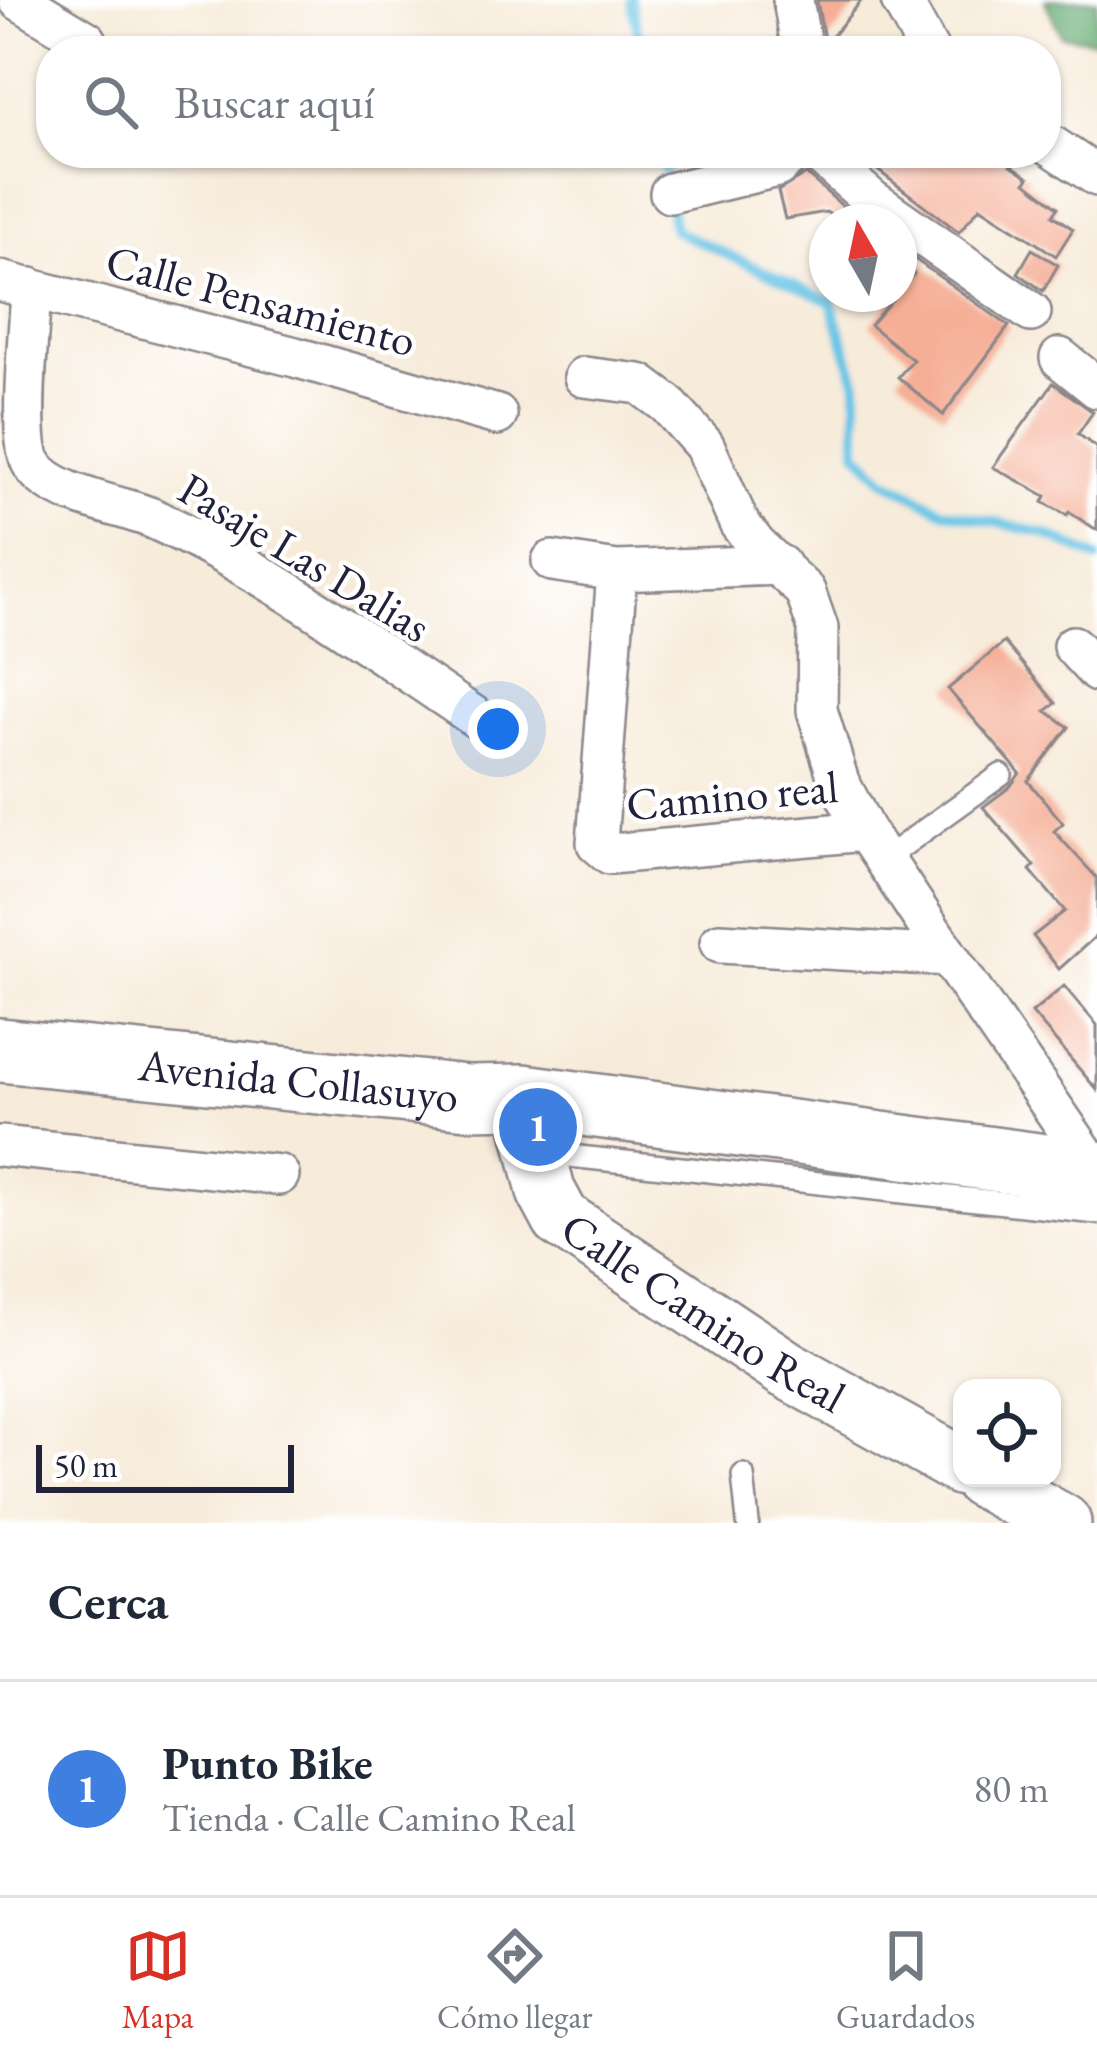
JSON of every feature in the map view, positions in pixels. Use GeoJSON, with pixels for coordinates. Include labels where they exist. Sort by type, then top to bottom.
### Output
{"type":"FeatureCollection","features":[{"type":"Feature","properties":{"kind":"main road","name":"Avenida Collasuyo"},"geometry":{"type":"LineString","coordinates":[[0,1050],[468,1096],[529,1125],[1097,1173]]}},
{"type":"Feature","properties":{"kind":"street"},"geometry":{"type":"LineString","coordinates":[[19,0],[79,36]]}},
{"type":"Feature","properties":{"kind":"street"},"geometry":{"type":"LineString","coordinates":[[794,0],[800,36]]}},
{"type":"Feature","properties":{"kind":"street"},"geometry":{"type":"LineString","coordinates":[[901,0],[921,36]]}},
{"type":"Feature","properties":{"kind":"street"},"geometry":{"type":"LineString","coordinates":[[1061,152],[1097,176]]}},
{"type":"Feature","properties":{"kind":"street"},"geometry":{"type":"LineString","coordinates":[[670,193],[773,168]]}},
{"type":"Feature","properties":{"kind":"street"},"geometry":{"type":"LineString","coordinates":[[835,168],[872,200],[1031,312]]}},
{"type":"Feature","properties":{"kind":"street","name":"Calle Pensamiento"},"geometry":{"type":"LineString","coordinates":[[16,285],[295,357],[497,416]]}},
{"type":"Feature","properties":{"kind":"street","name":"Pasaje Las Dalias"},"geometry":{"type":"LineString","coordinates":[[16,285],[26,437],[32,463],[50,483],[153,519],[271,582],[490,727]]}},
{"type":"Feature","properties":{"kind":"street"},"geometry":{"type":"LineString","coordinates":[[1060,358],[1097,388]]}},
{"type":"Feature","properties":{"kind":"street"},"geometry":{"type":"LineString","coordinates":[[584,377],[640,383],[667,404],[704,445],[739,524],[805,591],[818,628],[817,710],[839,782],[947,956],[1097,1173]]}},
{"type":"Feature","properties":{"kind":"street"},"geometry":{"type":"LineString","coordinates":[[551,561],[617,571],[780,565]]}},
{"type":"Feature","properties":{"kind":"street","name":"Camino real"},"geometry":{"type":"LineString","coordinates":[[617,571],[597,843],[602,851],[876,845]]}},
{"type":"Feature","properties":{"kind":"street"},"geometry":{"type":"LineString","coordinates":[[720,943],[947,956]]}},
{"type":"Feature","properties":{"kind":"street","name":"Calle Camino Real"},"geometry":{"type":"LineString","coordinates":[[529,1125],[546,1191],[561,1219],[786,1370],[953,1462]]}},
{"type":"Feature","properties":{"kind":"street"},"geometry":{"type":"LineString","coordinates":[[0,1146],[280,1175]]}},
{"type":"Feature","properties":{"kind":"street"},"geometry":{"type":"LineString","coordinates":[[997,1487],[1062,1523]]}},
{"type":"Feature","properties":{"kind":"lane"},"geometry":{"type":"LineString","coordinates":[[876,845],[1000,775]]}},
{"type":"Feature","properties":{"kind":"lane"},"geometry":{"type":"LineString","coordinates":[[529,1125],[1097,1213]]}},
{"type":"Feature","properties":{"kind":"lane"},"geometry":{"type":"LineString","coordinates":[[743,1475],[748,1523]]}},
{"type":"Feature","properties":{"kind":"green space"},"geometry":{"type":"Polygon","coordinates":[[[1045,0],[1097,0],[1097,41],[1061,35],[1045,0]]]}},
{"type":"Feature","properties":{"kind":"building"},"geometry":{"type":"Polygon","coordinates":[[[817,0],[862,0],[832,36],[823,36],[817,0]]]}},
{"type":"Feature","properties":{"kind":"building"},"geometry":{"type":"Polygon","coordinates":[[[875,168],[1016,168],[1058,207],[1053,215],[1073,229],[1056,256],[980,207],[959,232],[875,168]]]}},
{"type":"Feature","properties":{"kind":"building"},"geometry":{"type":"Polygon","coordinates":[[[806,174],[841,204],[809,204],[809,215],[785,219],[778,191],[806,174]]]}},
{"type":"Feature","properties":{"kind":"building"},"geometry":{"type":"Polygon","coordinates":[[[1032,249],[1058,265],[1043,291],[1018,273],[1032,249]]]}},
{"type":"Feature","properties":{"kind":"building"},"geometry":{"type":"Polygon","coordinates":[[[917,261],[1009,326],[943,415],[898,377],[913,360],[870,325],[881,312],[917,312],[917,261]]]}},
{"type":"Feature","properties":{"kind":"building"},"geometry":{"type":"Polygon","coordinates":[[[1053,383],[1093,412],[1078,434],[1097,448],[1097,530],[1043,502],[1046,496],[993,467],[1053,383]]]}},
{"type":"Feature","properties":{"kind":"building"},"geometry":{"type":"Polygon","coordinates":[[[1004,642],[1056,703],[1046,711],[1069,727],[1028,781],[1063,823],[1054,831],[1097,878],[1097,935],[1059,969],[1033,936],[1065,911],[983,807],[1020,773],[948,689],[1004,642]]]}},
{"type":"Feature","properties":{"kind":"building"},"geometry":{"type":"Polygon","coordinates":[[[1064,986],[1097,1025],[1097,1090],[1032,1013],[1064,986]]]}},
{"type":"Feature","properties":{"kind":"waterway"},"geometry":{"type":"LineString","coordinates":[[631,0],[639,36]]}},
{"type":"Feature","properties":{"kind":"waterway"},"geometry":{"type":"LineString","coordinates":[[664,168],[674,230],[831,302],[857,383],[857,451],[884,479],[942,510],[1046,534],[1097,558]]}},
{"type":"Feature","properties":{"kind":"place","name":"Punto Bike"},"geometry":{"type":"Point","coordinates":[538,1127]}}]}
